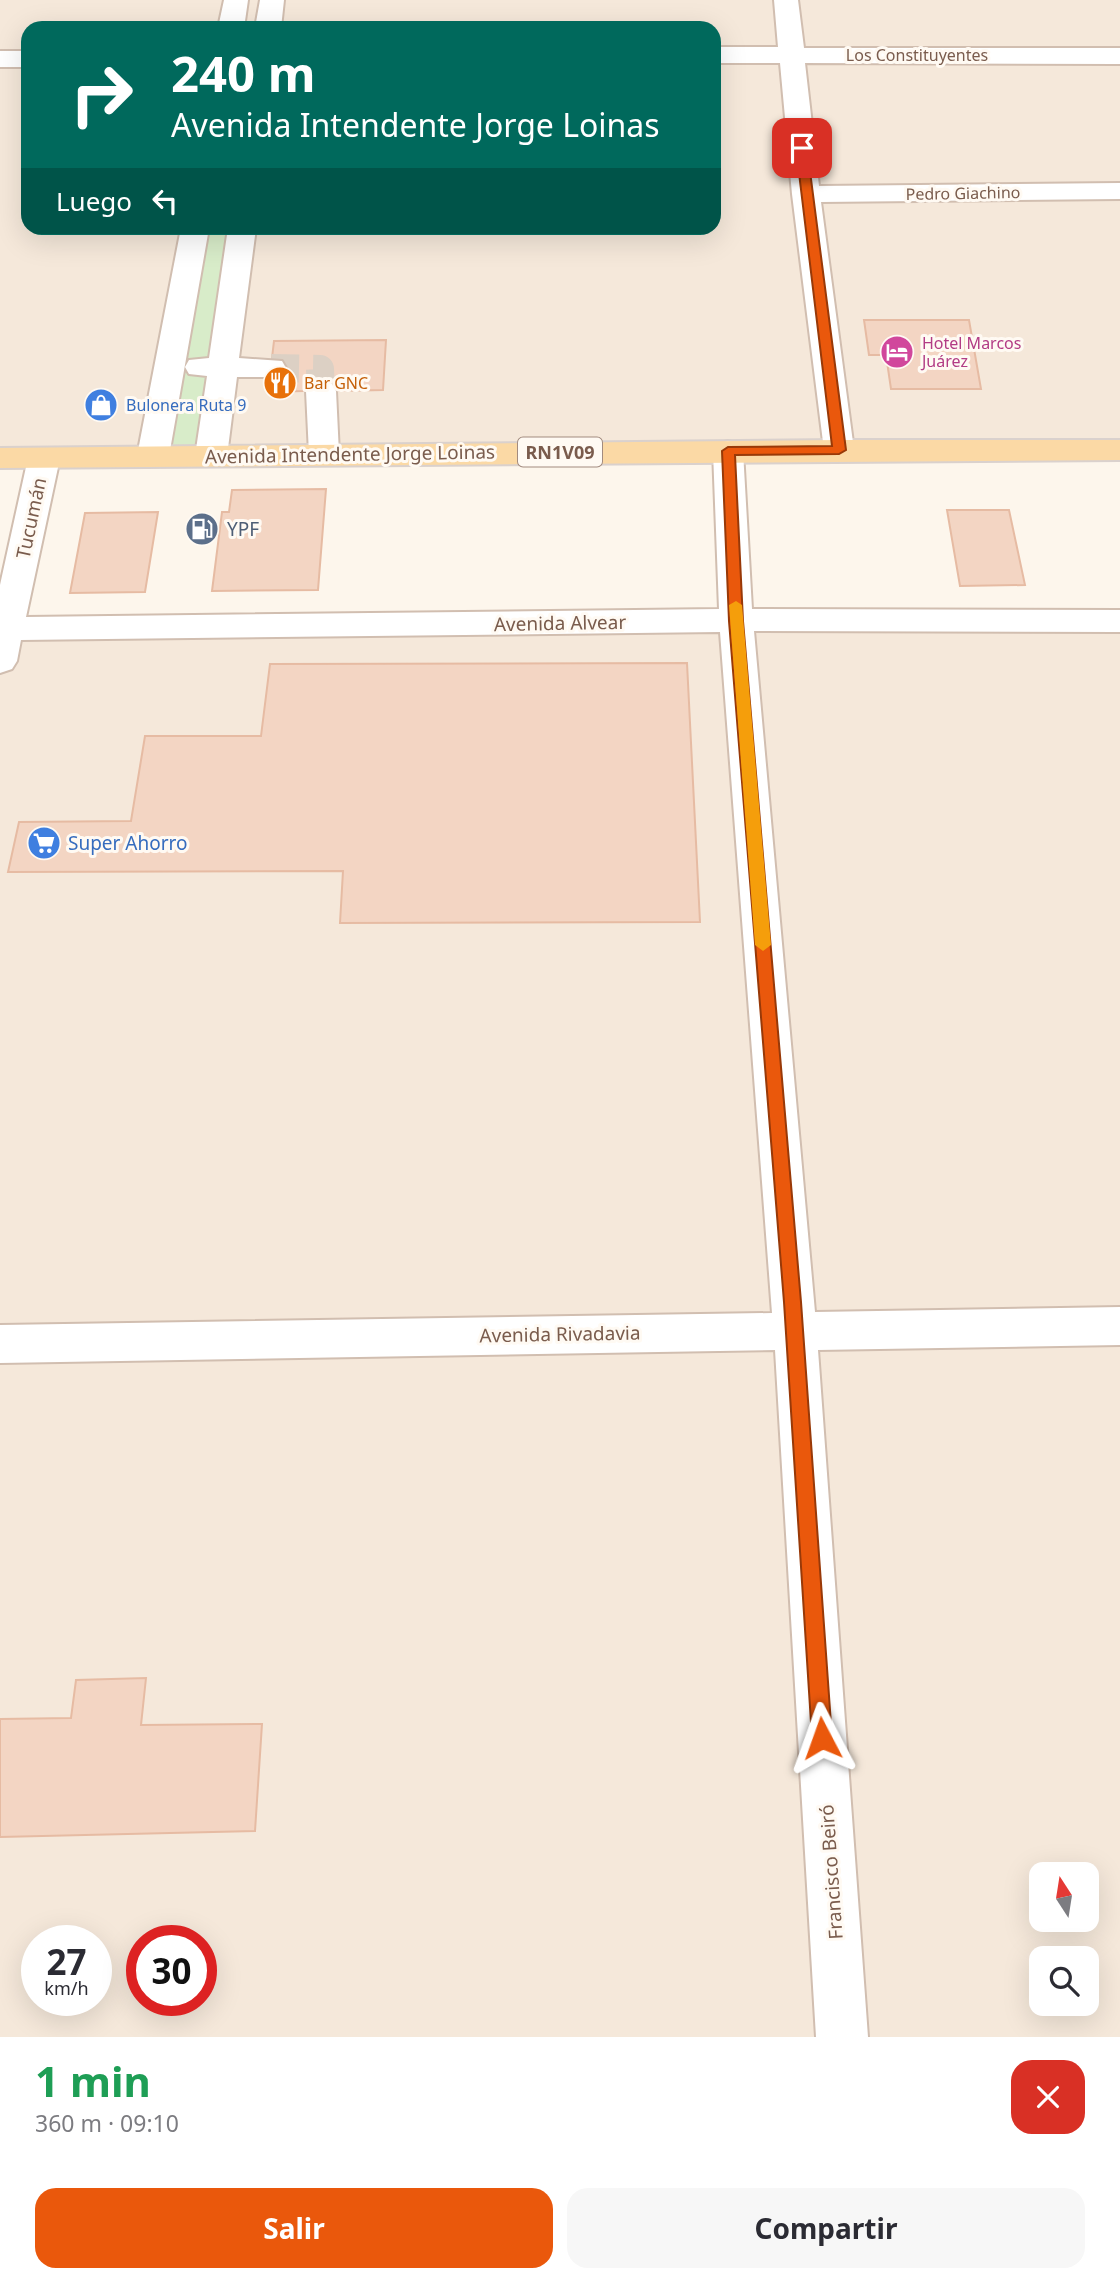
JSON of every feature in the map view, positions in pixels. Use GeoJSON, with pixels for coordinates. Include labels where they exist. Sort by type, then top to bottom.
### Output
{"type":"FeatureCollection","features":[{"type":"Feature","properties":{"kind":"main road","name":"Avenida Intendente Jorge Loinas"},"geometry":{"type":"LineString","coordinates":[[0,458],[1120,450]]}},
{"type":"Feature","properties":{"kind":"street"},"geometry":{"type":"LineString","coordinates":[[232,21],[236,0]]}},
{"type":"Feature","properties":{"kind":"street"},"geometry":{"type":"LineString","coordinates":[[269,21],[272,0]]}},
{"type":"Feature","properties":{"kind":"street"},"geometry":{"type":"LineString","coordinates":[[786,0],[806,194],[839,450]]}},
{"type":"Feature","properties":{"kind":"street","name":"Los Constituyentes"},"geometry":{"type":"LineString","coordinates":[[721,55],[1120,56]]}},
{"type":"Feature","properties":{"kind":"street"},"geometry":{"type":"LineString","coordinates":[[0,59],[21,59]]}},
{"type":"Feature","properties":{"kind":"street","name":"Pedro Giachino"},"geometry":{"type":"LineString","coordinates":[[806,194],[1120,191]]}},
{"type":"Feature","properties":{"kind":"street"},"geometry":{"type":"LineString","coordinates":[[153,456],[194,235]]}},
{"type":"Feature","properties":{"kind":"street"},"geometry":{"type":"LineString","coordinates":[[211,456],[241,235]]}},
{"type":"Feature","properties":{"kind":"street"},"geometry":{"type":"LineString","coordinates":[[169,367],[271,368]]}},
{"type":"Feature","properties":{"kind":"street"},"geometry":{"type":"LineString","coordinates":[[321,391],[324,454]]}},
{"type":"Feature","properties":{"kind":"street","name":"Francisco Beiró"},"geometry":{"type":"LineString","coordinates":[[728,451],[736,621],[794,1329],[842,2037]]}},
{"type":"Feature","properties":{"kind":"street","name":"Tucumán"},"geometry":{"type":"LineString","coordinates":[[0,661],[3,629],[44,458]]}},
{"type":"Feature","properties":{"kind":"street","name":"Avenida Alvear"},"geometry":{"type":"LineString","coordinates":[[3,629],[736,621],[1120,621]]}},
{"type":"Feature","properties":{"kind":"street","name":"Avenida Rivadavia"},"geometry":{"type":"LineString","coordinates":[[0,1344],[794,1329],[1120,1326]]}},
{"type":"Feature","properties":{"kind":"shaded area"},"geometry":{"type":"Polygon","coordinates":[[[0,0],[1120,0],[1120,450],[0,458],[0,0]]]}},
{"type":"Feature","properties":{"kind":"shaded area"},"geometry":{"type":"Polygon","coordinates":[[[1120,621],[1120,2037],[0,2037],[0,629],[1120,621]]]}},
{"type":"Feature","properties":{"kind":"green space"},"geometry":{"type":"Polygon","coordinates":[[[194,235],[241,235],[211,456],[153,456],[194,235]]]}},
{"type":"Feature","properties":{"kind":"building","name":"Hotel Marcos Juárez"},"geometry":{"type":"Polygon","coordinates":[[[864,320],[969,320],[981,389],[891,389],[886,355],[869,355],[864,320]]]}},
{"type":"Feature","properties":{"kind":"building"},"geometry":{"type":"Polygon","coordinates":[[[386,340],[383,390],[339,391],[332,381],[321,379],[310,381],[303,391],[269,392],[270,380],[282,378],[288,369],[284,360],[272,358],[274,341],[386,340]]]}},
{"type":"Feature","properties":{"kind":"building"},"geometry":{"type":"Polygon","coordinates":[[[326,489],[318,590],[212,591],[222,512],[229,512],[232,490],[326,489]]]}},
{"type":"Feature","properties":{"kind":"building"},"geometry":{"type":"Polygon","coordinates":[[[947,510],[1009,510],[1025,585],[960,586],[947,510]]]}},
{"type":"Feature","properties":{"kind":"building"},"geometry":{"type":"Polygon","coordinates":[[[158,512],[145,592],[70,593],[85,513],[158,512]]]}},
{"type":"Feature","properties":{"kind":"building"},"geometry":{"type":"Polygon","coordinates":[[[687,663],[700,922],[340,923],[343,871],[8,872],[19,822],[131,821],[145,736],[261,736],[270,664],[687,663]]]}},
{"type":"Feature","properties":{"kind":"building"},"geometry":{"type":"Polygon","coordinates":[[[146,1678],[141,1725],[262,1724],[255,1831],[0,1837],[0,1719],[71,1718],[76,1680],[146,1678]]]}},
{"type":"Feature","properties":{"kind":"tunnel"},"geometry":{"type":"LineString","coordinates":[[271,368],[320,369],[321,391]]}},
{"type":"Feature","properties":{"kind":"slow traffic"},"geometry":{"type":"LineString","coordinates":[[736,605],[763,945]]}},
{"type":"Feature","properties":{"kind":"place","name":"Hotel Marcos Juárez"},"geometry":{"type":"Point","coordinates":[897,352]}},
{"type":"Feature","properties":{"kind":"place","name":"Bar GNC"},"geometry":{"type":"Point","coordinates":[280,383]}},
{"type":"Feature","properties":{"kind":"place","name":"Bulonera Ruta 9"},"geometry":{"type":"Point","coordinates":[101,405]}},
{"type":"Feature","properties":{"kind":"place","name":"YPF"},"geometry":{"type":"Point","coordinates":[202,529]}},
{"type":"Feature","properties":{"kind":"place","name":"Super Ahorro"},"geometry":{"type":"Point","coordinates":[44,843]}},
{"type":"Feature","properties":{"kind":"route"},"geometry":{"type":"LineString","coordinates":[[802,148],[839,450],[728,451],[736,621],[792,1302],[822,1738]]}}]}
